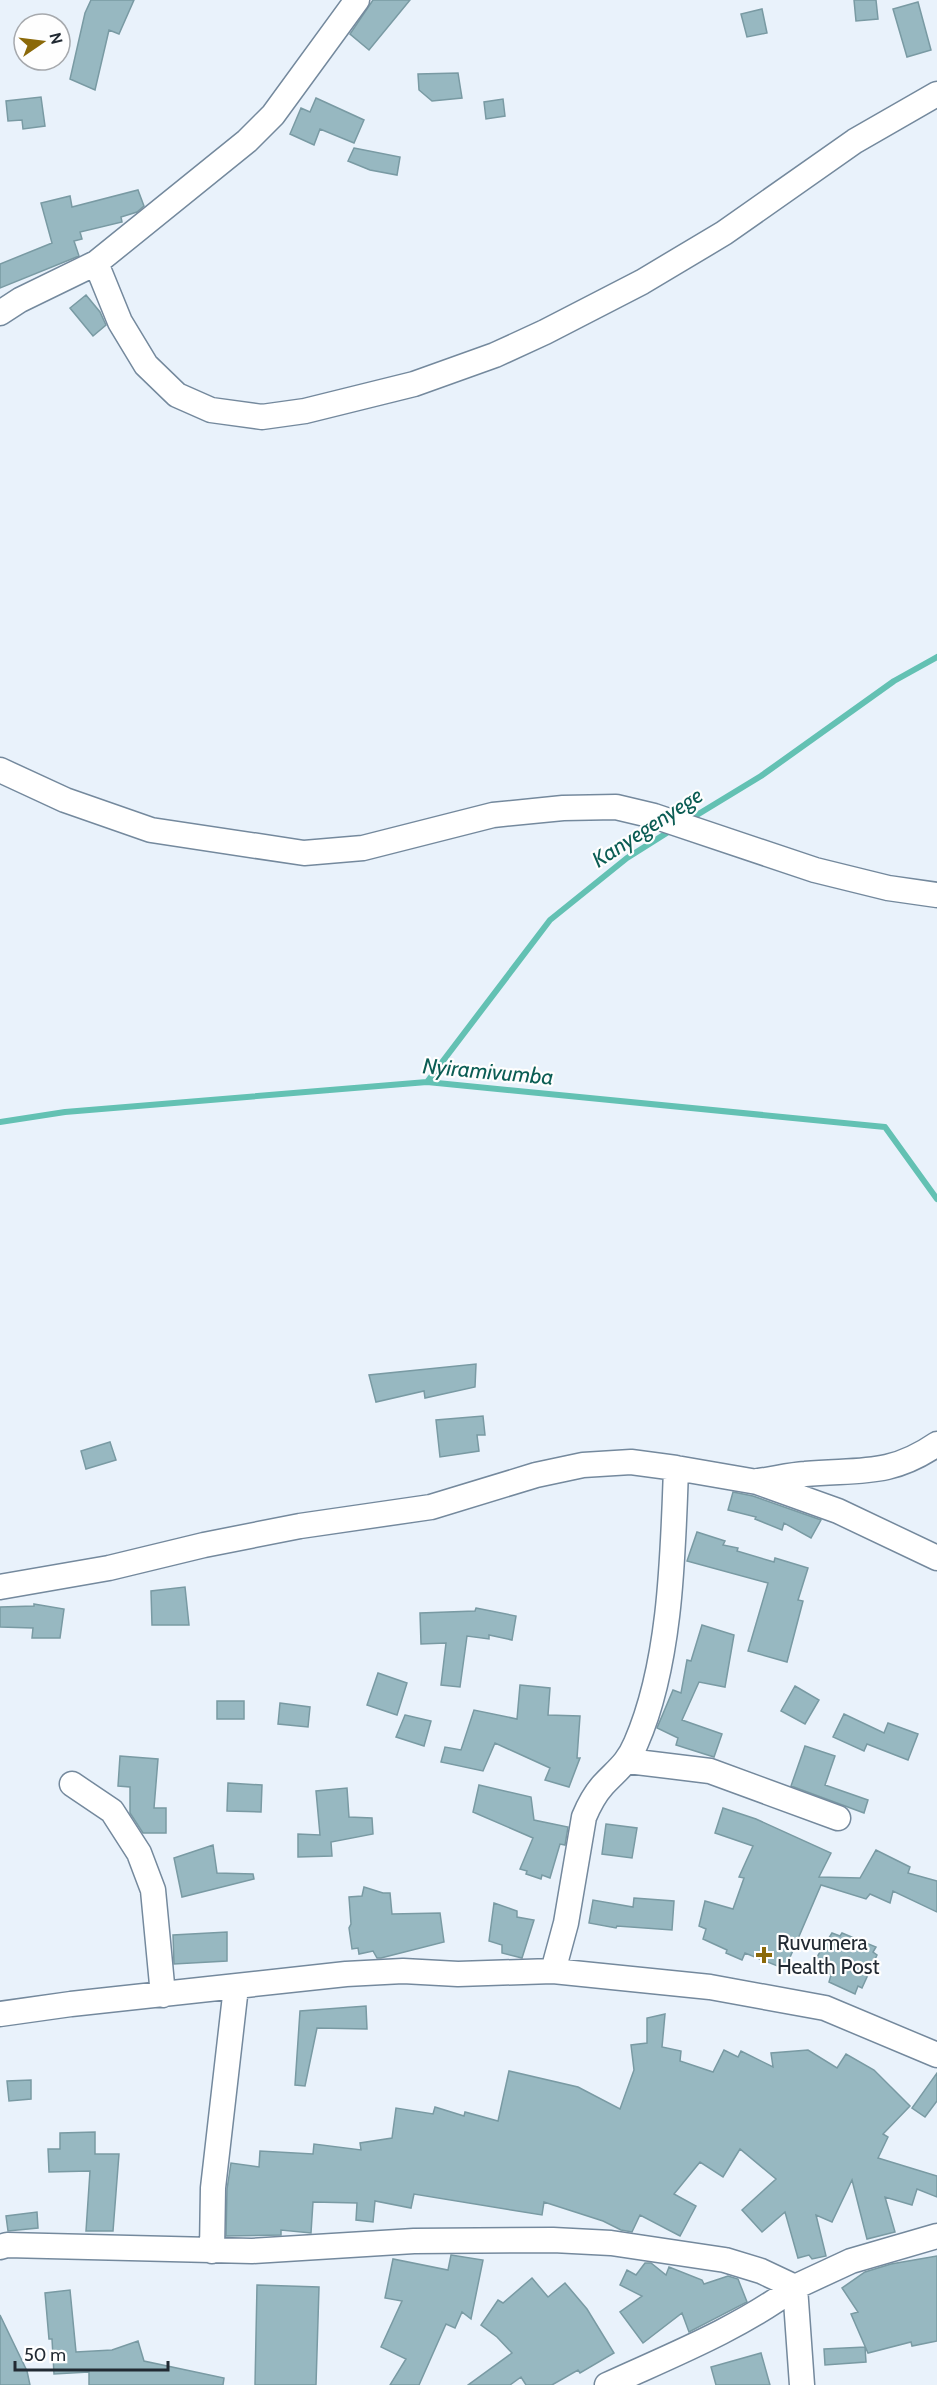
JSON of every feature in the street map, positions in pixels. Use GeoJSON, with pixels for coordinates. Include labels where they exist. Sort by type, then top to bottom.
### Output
{"type":"FeatureCollection","features":[{"type":"Feature","properties":{"kind":"street"},"geometry":{"type":"LineString","coordinates":[[0,313],[20,300],[96,263],[247,141],[273,115],[357,0]]}},
{"type":"Feature","properties":{"kind":"street"},"geometry":{"type":"LineString","coordinates":[[96,263],[120,322],[146,365],[177,395],[212,410],[262,417],[305,411],[414,384],[495,355],[545,332],[642,282],[724,233],[855,141],[937,94]]}},
{"type":"Feature","properties":{"kind":"street"},"geometry":{"type":"LineString","coordinates":[[0,770],[66,800],[150,830],[304,853],[363,848],[493,814],[563,808],[616,807],[654,816],[815,870],[888,888],[937,895]]}},
{"type":"Feature","properties":{"kind":"street"},"geometry":{"type":"LineString","coordinates":[[757,1482],[804,1474],[859,1473],[882,1469],[903,1464],[937,1444]]}},
{"type":"Feature","properties":{"kind":"street"},"geometry":{"type":"LineString","coordinates":[[0,1587],[109,1568],[204,1545],[300,1526],[431,1507],[536,1475],[583,1465],[632,1462],[676,1467],[757,1482],[838,1511],[937,1558]]}},
{"type":"Feature","properties":{"kind":"street"},"geometry":{"type":"LineString","coordinates":[[553,1971],[566,1923],[584,1817],[602,1786],[628,1761],[645,1722],[654,1687],[668,1608],[676,1467]]}},
{"type":"Feature","properties":{"kind":"street"},"geometry":{"type":"LineString","coordinates":[[628,1761],[710,1771],[838,1818]]}},
{"type":"Feature","properties":{"kind":"street"},"geometry":{"type":"LineString","coordinates":[[72,1784],[112,1811],[139,1853],[153,1890],[163,1995]]}},
{"type":"Feature","properties":{"kind":"street"},"geometry":{"type":"LineString","coordinates":[[0,2014],[346,1974],[403,1971],[458,1974],[553,1971],[710,1987],[825,2008],[937,2055]]}},
{"type":"Feature","properties":{"kind":"street"},"geometry":{"type":"LineString","coordinates":[[212,2251],[213,2188],[236,1987]]}},
{"type":"Feature","properties":{"kind":"street"},"geometry":{"type":"LineString","coordinates":[[607,2385],[761,2311],[795,2287],[851,2261],[937,2236]]}},
{"type":"Feature","properties":{"kind":"street"},"geometry":{"type":"LineString","coordinates":[[0,2247],[8,2245],[252,2251],[477,2239],[600,2242],[726,2260],[761,2271],[795,2287]]}},
{"type":"Feature","properties":{"kind":"street"},"geometry":{"type":"LineString","coordinates":[[795,2287],[802,2385]]}},
{"type":"Feature","properties":{"kind":"building"},"geometry":{"type":"Polygon","coordinates":[[[91,0],[134,0],[119,34],[109,30],[95,90],[70,79],[85,13],[91,0]]]}},
{"type":"Feature","properties":{"kind":"building"},"geometry":{"type":"Polygon","coordinates":[[[373,0],[410,0],[369,50],[350,34],[373,0]]]}},
{"type":"Feature","properties":{"kind":"building"},"geometry":{"type":"Polygon","coordinates":[[[854,0],[876,0],[878,19],[856,21],[854,0]]]}},
{"type":"Feature","properties":{"kind":"building"},"geometry":{"type":"Polygon","coordinates":[[[918,2],[931,50],[907,57],[893,9],[918,2]]]}},
{"type":"Feature","properties":{"kind":"building"},"geometry":{"type":"Polygon","coordinates":[[[762,9],[767,33],[747,37],[741,14],[762,9]]]}},
{"type":"Feature","properties":{"kind":"building"},"geometry":{"type":"Polygon","coordinates":[[[458,73],[462,98],[432,101],[419,90],[418,74],[458,73]]]}},
{"type":"Feature","properties":{"kind":"building"},"geometry":{"type":"Polygon","coordinates":[[[41,97],[45,126],[23,129],[22,120],[8,121],[6,101],[41,97]]]}},
{"type":"Feature","properties":{"kind":"building"},"geometry":{"type":"Polygon","coordinates":[[[316,98],[364,120],[354,143],[320,129],[314,145],[290,134],[301,108],[310,112],[316,98]]]}},
{"type":"Feature","properties":{"kind":"building"},"geometry":{"type":"Polygon","coordinates":[[[503,99],[505,116],[486,119],[484,102],[503,99]]]}},
{"type":"Feature","properties":{"kind":"building"},"geometry":{"type":"Polygon","coordinates":[[[354,148],[400,157],[397,175],[370,170],[348,161],[354,148]]]}},
{"type":"Feature","properties":{"kind":"building"},"geometry":{"type":"Polygon","coordinates":[[[138,190],[144,206],[137,212],[121,217],[122,222],[80,232],[82,239],[74,241],[79,256],[0,288],[0,264],[52,243],[41,203],[70,196],[72,207],[138,190]]]}},
{"type":"Feature","properties":{"kind":"building"},"geometry":{"type":"Polygon","coordinates":[[[86,295],[100,312],[106,325],[93,336],[70,308],[86,295]]]}},
{"type":"Feature","properties":{"kind":"building"},"geometry":{"type":"Polygon","coordinates":[[[476,1364],[475,1387],[425,1398],[424,1391],[376,1402],[369,1375],[476,1364]]]}},
{"type":"Feature","properties":{"kind":"building"},"geometry":{"type":"Polygon","coordinates":[[[483,1416],[485,1435],[477,1435],[479,1451],[440,1457],[436,1420],[483,1416]]]}},
{"type":"Feature","properties":{"kind":"building"},"geometry":{"type":"Polygon","coordinates":[[[110,1442],[116,1460],[86,1469],[81,1451],[110,1442]]]}},
{"type":"Feature","properties":{"kind":"building"},"geometry":{"type":"Polygon","coordinates":[[[733,1492],[753,1496],[821,1520],[811,1538],[784,1523],[782,1530],[755,1519],[756,1517],[728,1510],[733,1492]]]}},
{"type":"Feature","properties":{"kind":"building"},"geometry":{"type":"Polygon","coordinates":[[[697,1532],[725,1541],[723,1545],[738,1548],[737,1551],[774,1562],[775,1558],[808,1568],[798,1600],[803,1601],[787,1662],[748,1651],[768,1583],[687,1561],[697,1532]]]}},
{"type":"Feature","properties":{"kind":"building"},"geometry":{"type":"Polygon","coordinates":[[[185,1587],[189,1625],[152,1625],[151,1591],[185,1587]]]}},
{"type":"Feature","properties":{"kind":"building"},"geometry":{"type":"Polygon","coordinates":[[[34,1604],[64,1609],[60,1638],[32,1638],[33,1628],[0,1627],[0,1607],[34,1606],[34,1604]]]}},
{"type":"Feature","properties":{"kind":"building"},"geometry":{"type":"Polygon","coordinates":[[[476,1608],[516,1616],[512,1640],[489,1635],[489,1639],[467,1636],[460,1687],[441,1685],[446,1643],[421,1644],[420,1613],[475,1611],[476,1608]]]}},
{"type":"Feature","properties":{"kind":"building"},"geometry":{"type":"Polygon","coordinates":[[[702,1625],[734,1635],[725,1687],[699,1682],[682,1720],[722,1734],[714,1757],[676,1745],[678,1738],[657,1728],[673,1690],[681,1693],[687,1660],[691,1661],[702,1625]]]}},
{"type":"Feature","properties":{"kind":"building"},"geometry":{"type":"Polygon","coordinates":[[[378,1673],[407,1683],[397,1715],[367,1705],[378,1673]]]}},
{"type":"Feature","properties":{"kind":"building"},"geometry":{"type":"Polygon","coordinates":[[[520,1685],[550,1688],[548,1715],[580,1716],[577,1758],[580,1758],[569,1787],[545,1780],[550,1768],[495,1743],[483,1771],[441,1762],[445,1747],[461,1750],[474,1710],[517,1719],[520,1685]]]}},
{"type":"Feature","properties":{"kind":"building"},"geometry":{"type":"Polygon","coordinates":[[[795,1686],[819,1700],[805,1724],[781,1711],[795,1686]]]}},
{"type":"Feature","properties":{"kind":"building"},"geometry":{"type":"Polygon","coordinates":[[[217,1701],[244,1701],[244,1719],[217,1719],[217,1701]]]}},
{"type":"Feature","properties":{"kind":"building"},"geometry":{"type":"Polygon","coordinates":[[[280,1703],[310,1707],[308,1727],[278,1724],[280,1703]]]}},
{"type":"Feature","properties":{"kind":"building"},"geometry":{"type":"Polygon","coordinates":[[[844,1714],[884,1733],[888,1723],[918,1734],[908,1760],[867,1744],[864,1751],[833,1737],[844,1714]]]}},
{"type":"Feature","properties":{"kind":"building"},"geometry":{"type":"Polygon","coordinates":[[[405,1715],[431,1721],[424,1746],[396,1737],[405,1715]]]}},
{"type":"Feature","properties":{"kind":"building"},"geometry":{"type":"Polygon","coordinates":[[[805,1746],[835,1756],[825,1785],[868,1800],[864,1813],[791,1786],[805,1746]]]}},
{"type":"Feature","properties":{"kind":"building"},"geometry":{"type":"Polygon","coordinates":[[[120,1756],[158,1759],[154,1808],[166,1808],[166,1833],[143,1833],[130,1813],[130,1787],[118,1786],[120,1756]]]}},
{"type":"Feature","properties":{"kind":"building"},"geometry":{"type":"Polygon","coordinates":[[[228,1783],[262,1785],[261,1812],[227,1811],[228,1783]]]}},
{"type":"Feature","properties":{"kind":"building"},"geometry":{"type":"Polygon","coordinates":[[[479,1785],[531,1797],[534,1820],[568,1827],[565,1845],[560,1844],[550,1878],[542,1875],[541,1879],[526,1874],[527,1871],[520,1869],[533,1838],[473,1812],[479,1785]]]}},
{"type":"Feature","properties":{"kind":"building"},"geometry":{"type":"Polygon","coordinates":[[[347,1788],[349,1817],[372,1818],[373,1834],[331,1842],[332,1856],[298,1857],[298,1834],[320,1835],[316,1791],[347,1788]]]}},
{"type":"Feature","properties":{"kind":"building"},"geometry":{"type":"Polygon","coordinates":[[[723,1808],[756,1819],[831,1853],[819,1877],[860,1878],[876,1850],[910,1867],[908,1873],[937,1881],[937,1912],[893,1891],[890,1903],[870,1894],[866,1899],[821,1885],[785,1969],[745,1953],[742,1960],[726,1953],[727,1950],[703,1939],[706,1929],[699,1926],[705,1901],[733,1909],[744,1878],[739,1877],[753,1846],[715,1833],[723,1808]]]}},
{"type":"Feature","properties":{"kind":"building"},"geometry":{"type":"Polygon","coordinates":[[[606,1824],[637,1828],[632,1858],[602,1854],[606,1824]]]}},
{"type":"Feature","properties":{"kind":"building"},"geometry":{"type":"Polygon","coordinates":[[[213,1845],[217,1873],[253,1874],[254,1879],[182,1897],[174,1858],[213,1845]]]}},
{"type":"Feature","properties":{"kind":"building"},"geometry":{"type":"Polygon","coordinates":[[[364,1887],[390,1893],[392,1914],[440,1913],[444,1942],[381,1958],[377,1958],[373,1951],[359,1954],[358,1948],[352,1949],[349,1897],[362,1896],[364,1887]]]}},
{"type":"Feature","properties":{"kind":"building"},"geometry":{"type":"Polygon","coordinates":[[[634,1898],[674,1901],[672,1930],[617,1926],[616,1928],[589,1923],[593,1900],[633,1907],[634,1898]]]}},
{"type":"Feature","properties":{"kind":"building"},"geometry":{"type":"Polygon","coordinates":[[[494,1903],[517,1911],[517,1917],[534,1920],[522,1958],[502,1953],[502,1945],[489,1941],[494,1903]]]}},
{"type":"Feature","properties":{"kind":"building"},"geometry":{"type":"Polygon","coordinates":[[[227,1932],[227,1961],[174,1964],[173,1935],[227,1932]]]}},
{"type":"Feature","properties":{"kind":"building"},"geometry":{"type":"Polygon","coordinates":[[[832,1933],[840,1936],[842,1933],[876,1947],[873,1952],[877,1955],[862,1988],[858,1986],[855,1994],[829,1982],[831,1975],[815,1960],[832,1933]]]}},
{"type":"Feature","properties":{"kind":"building"},"geometry":{"type":"Polygon","coordinates":[[[366,2006],[367,2029],[317,2028],[305,2086],[295,2085],[300,2011],[366,2006]]]}},
{"type":"Feature","properties":{"kind":"building"},"geometry":{"type":"Polygon","coordinates":[[[665,2014],[662,2047],[681,2051],[680,2061],[713,2072],[724,2050],[738,2057],[741,2051],[773,2067],[771,2053],[808,2050],[837,2068],[846,2054],[874,2070],[910,2106],[883,2134],[888,2137],[878,2158],[937,2176],[937,2197],[917,2189],[912,2205],[885,2197],[895,2232],[867,2239],[852,2180],[832,2222],[816,2215],[826,2256],[812,2259],[809,2255],[798,2258],[785,2212],[762,2232],[742,2210],[776,2179],[740,2149],[723,2177],[700,2162],[674,2194],[696,2206],[680,2236],[640,2215],[632,2232],[544,2202],[542,2215],[414,2194],[411,2208],[375,2201],[373,2222],[356,2220],[357,2203],[313,2202],[311,2233],[281,2230],[281,2235],[226,2236],[227,2189],[231,2163],[259,2167],[260,2151],[313,2154],[314,2144],[361,2150],[360,2143],[392,2138],[396,2108],[433,2114],[435,2107],[464,2116],[465,2112],[498,2121],[509,2071],[578,2087],[620,2109],[634,2070],[631,2045],[647,2043],[647,2018],[665,2014]]]}},
{"type":"Feature","properties":{"kind":"building"},"geometry":{"type":"Polygon","coordinates":[[[937,2073],[937,2101],[925,2117],[912,2108],[937,2073]]]}},
{"type":"Feature","properties":{"kind":"building"},"geometry":{"type":"Polygon","coordinates":[[[31,2080],[31,2099],[9,2101],[7,2081],[31,2080]]]}},
{"type":"Feature","properties":{"kind":"building"},"geometry":{"type":"Polygon","coordinates":[[[95,2132],[95,2154],[119,2154],[113,2231],[86,2231],[90,2171],[49,2172],[48,2149],[60,2149],[60,2133],[95,2132]]]}},
{"type":"Feature","properties":{"kind":"building"},"geometry":{"type":"Polygon","coordinates":[[[37,2212],[38,2228],[8,2231],[6,2216],[37,2212]]]}},
{"type":"Feature","properties":{"kind":"building"},"geometry":{"type":"Polygon","coordinates":[[[451,2255],[483,2260],[471,2319],[462,2312],[455,2328],[446,2324],[419,2385],[390,2385],[406,2359],[381,2347],[402,2301],[385,2298],[393,2259],[448,2270],[451,2255]]]}},
{"type":"Feature","properties":{"kind":"building"},"geometry":{"type":"Polygon","coordinates":[[[937,2256],[937,2341],[912,2346],[911,2342],[868,2353],[851,2314],[858,2312],[842,2288],[865,2272],[891,2264],[937,2256]]]}},
{"type":"Feature","properties":{"kind":"building"},"geometry":{"type":"Polygon","coordinates":[[[645,2263],[651,2263],[666,2275],[669,2267],[702,2280],[704,2284],[728,2276],[738,2279],[747,2302],[689,2332],[682,2313],[643,2343],[620,2312],[642,2296],[620,2285],[627,2270],[636,2275],[645,2263]]]}},
{"type":"Feature","properties":{"kind":"building"},"geometry":{"type":"Polygon","coordinates":[[[532,2278],[548,2297],[565,2283],[587,2309],[614,2353],[580,2373],[578,2370],[552,2385],[526,2385],[521,2377],[510,2385],[468,2385],[512,2353],[497,2337],[481,2325],[498,2300],[503,2303],[532,2278]]]}},
{"type":"Feature","properties":{"kind":"building"},"geometry":{"type":"Polygon","coordinates":[[[257,2285],[319,2287],[316,2385],[255,2385],[257,2285]]]}},
{"type":"Feature","properties":{"kind":"building"},"geometry":{"type":"Polygon","coordinates":[[[70,2290],[76,2352],[112,2350],[138,2341],[144,2361],[224,2378],[223,2385],[89,2385],[89,2372],[54,2374],[52,2339],[49,2339],[45,2293],[70,2290]]]}},
{"type":"Feature","properties":{"kind":"building"},"geometry":{"type":"Polygon","coordinates":[[[0,2315],[27,2371],[30,2385],[0,2385],[0,2315]]]}},
{"type":"Feature","properties":{"kind":"building"},"geometry":{"type":"Polygon","coordinates":[[[865,2347],[866,2362],[825,2365],[824,2349],[865,2347]]]}},
{"type":"Feature","properties":{"kind":"building"},"geometry":{"type":"Polygon","coordinates":[[[761,2353],[770,2385],[716,2385],[711,2367],[761,2353]]]}},
{"type":"Feature","properties":{"kind":"waterway","name":"Kanyegenyege"},"geometry":{"type":"LineString","coordinates":[[687,821],[761,776],[894,681],[937,657]]}},
{"type":"Feature","properties":{"kind":"waterway","name":"Kanyegenyege"},"geometry":{"type":"LineString","coordinates":[[427,1082],[550,920],[627,858],[673,829]]}},
{"type":"Feature","properties":{"kind":"waterway","name":"Nyiramivumba"},"geometry":{"type":"LineString","coordinates":[[0,1122],[65,1112],[427,1082],[885,1127],[937,1199]]}},
{"type":"Feature","properties":{"kind":"place","name":"Ruvumera Health Post"},"geometry":{"type":"Point","coordinates":[764,1955]}}]}
